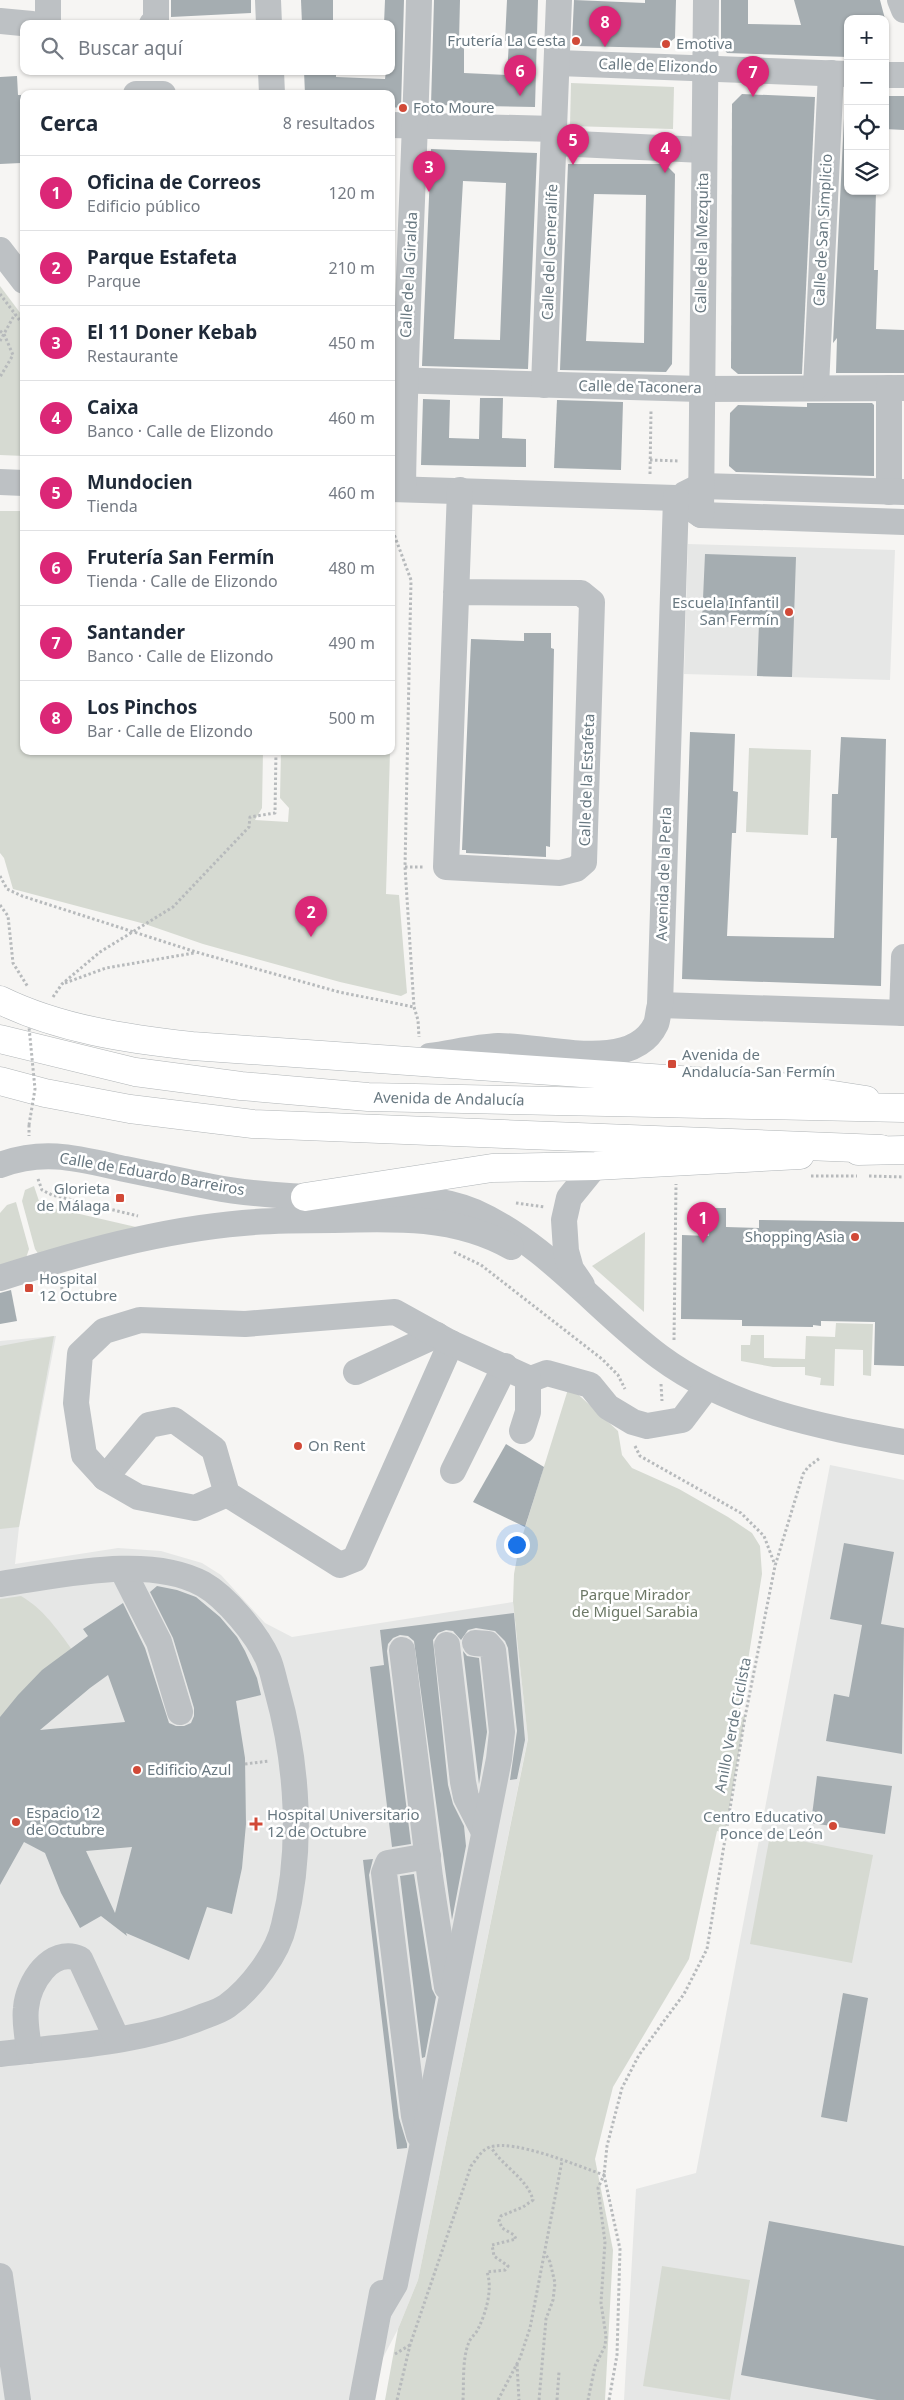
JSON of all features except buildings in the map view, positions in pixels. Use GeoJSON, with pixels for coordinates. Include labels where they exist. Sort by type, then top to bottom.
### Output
{"type":"FeatureCollection","features":[{"type":"Feature","properties":{"kind":"main road"},"geometry":{"type":"LineString","coordinates":[[0,1000],[19,1010],[55,1021],[134,1039],[246,1051],[413,1049],[782,1087],[840,1094],[903,1108]]}},
{"type":"Feature","properties":{"kind":"main road","name":"Avenida de Andalucía"},"geometry":{"type":"LineString","coordinates":[[0,1039],[135,1072],[241,1086],[368,1097],[903,1108]]}},
{"type":"Feature","properties":{"kind":"main road"},"geometry":{"type":"LineString","coordinates":[[0,1081],[46,1093],[130,1109],[252,1124],[892,1150]]}},
{"type":"Feature","properties":{"kind":"main road"},"geometry":{"type":"LineString","coordinates":[[305,1197],[492,1168],[595,1166],[892,1150]]}},
{"type":"Feature","properties":{"kind":"street"},"geometry":{"type":"LineString","coordinates":[[48,0],[48,20]]}},
{"type":"Feature","properties":{"kind":"street"},"geometry":{"type":"LineString","coordinates":[[156,0],[156,20]]}},
{"type":"Feature","properties":{"kind":"street"},"geometry":{"type":"LineString","coordinates":[[268,0],[269,20]]}},
{"type":"Feature","properties":{"kind":"street","name":"Calle de la Giralda"},"geometry":{"type":"LineString","coordinates":[[397,490],[404,126],[419,0]]}},
{"type":"Feature","properties":{"kind":"street","name":"Calle del Generalife"},"geometry":{"type":"LineString","coordinates":[[544,385],[559,0]]}},
{"type":"Feature","properties":{"kind":"street","name":"Calle de la Mezquita"},"geometry":{"type":"LineString","coordinates":[[701,473],[700,389],[706,0]]}},
{"type":"Feature","properties":{"kind":"street"},"geometry":{"type":"LineString","coordinates":[[900,0],[904,10]]}},
{"type":"Feature","properties":{"kind":"street"},"geometry":{"type":"LineString","coordinates":[[0,21],[20,23]]}},
{"type":"Feature","properties":{"kind":"street","name":"Calle de Elizondo"},"geometry":{"type":"LineString","coordinates":[[558,62],[839,74]]}},
{"type":"Feature","properties":{"kind":"street","name":"Calle de San Simplicio"},"geometry":{"type":"LineString","coordinates":[[816,387],[839,74]]}},
{"type":"Feature","properties":{"kind":"street"},"geometry":{"type":"LineString","coordinates":[[271,75],[272,90]]}},
{"type":"Feature","properties":{"kind":"street"},"geometry":{"type":"LineString","coordinates":[[889,75],[904,75]]}},
{"type":"Feature","properties":{"kind":"street"},"geometry":{"type":"LineString","coordinates":[[404,126],[555,136],[703,150]]}},
{"type":"Feature","properties":{"kind":"street"},"geometry":{"type":"LineString","coordinates":[[0,250],[20,276]]}},
{"type":"Feature","properties":{"kind":"street","name":"Calle de Taconera"},"geometry":{"type":"LineString","coordinates":[[398,381],[700,389],[896,388],[896,492]]}},
{"type":"Feature","properties":{"kind":"street"},"geometry":{"type":"LineString","coordinates":[[701,473],[896,492]]}},
{"type":"Feature","properties":{"kind":"street"},"geometry":{"type":"LineString","coordinates":[[676,498],[701,473]]}},
{"type":"Feature","properties":{"kind":"street"},"geometry":{"type":"LineString","coordinates":[[701,473],[701,515]]}},
{"type":"Feature","properties":{"kind":"street"},"geometry":{"type":"LineString","coordinates":[[0,482],[20,483]]}},
{"type":"Feature","properties":{"kind":"street"},"geometry":{"type":"LineString","coordinates":[[397,490],[460,490],[676,498],[701,515],[904,522]]}},
{"type":"Feature","properties":{"kind":"street","name":"Calle de la Estafeta"},"geometry":{"type":"LineString","coordinates":[[456,592],[581,593],[592,602],[584,862],[576,869],[560,873],[446,867],[456,592],[460,490]]}},
{"type":"Feature","properties":{"kind":"street","name":"Avenida de la Perla"},"geometry":{"type":"LineString","coordinates":[[413,1049],[498,1046],[608,1054],[639,1044],[656,1024],[660,1006],[676,498]]}},
{"type":"Feature","properties":{"kind":"street"},"geometry":{"type":"LineString","coordinates":[[660,1006],[903,1013],[904,957]]}},
{"type":"Feature","properties":{"kind":"street","name":"Calle de Eduardo Barreiros"},"geometry":{"type":"LineString","coordinates":[[0,1165],[33,1156],[69,1156],[218,1188],[305,1197],[427,1200],[459,1206],[515,1234],[559,1270]]}},
{"type":"Feature","properties":{"kind":"street"},"geometry":{"type":"LineString","coordinates":[[593,1300],[571,1269],[566,1251],[564,1220],[569,1198],[595,1166]]}},
{"type":"Feature","properties":{"kind":"street"},"geometry":{"type":"LineString","coordinates":[[0,1278],[68,1257],[157,1235],[243,1223],[410,1218],[453,1225],[509,1246],[559,1270],[660,1357],[707,1387],[775,1414],[825,1428],[904,1442]]}},
{"type":"Feature","properties":{"kind":"street"},"geometry":{"type":"LineString","coordinates":[[227,1494],[195,1508],[138,1497],[105,1478],[84,1456],[76,1403],[80,1354],[104,1331],[140,1320],[245,1324],[395,1312],[444,1339],[528,1378],[531,1379],[547,1373],[590,1385],[608,1407],[633,1422],[647,1426],[682,1420],[707,1387]]}},
{"type":"Feature","properties":{"kind":"street"},"geometry":{"type":"LineString","coordinates":[[356,1372],[444,1339]]}},
{"type":"Feature","properties":{"kind":"street"},"geometry":{"type":"LineString","coordinates":[[105,1478],[149,1425],[174,1420],[214,1449],[227,1494],[340,1565],[355,1559],[444,1339]]}},
{"type":"Feature","properties":{"kind":"street"},"geometry":{"type":"LineString","coordinates":[[453,1471],[505,1366]]}},
{"type":"Feature","properties":{"kind":"street"},"geometry":{"type":"LineString","coordinates":[[522,1431],[528,1412],[528,1378]]}},
{"type":"Feature","properties":{"kind":"street"},"geometry":{"type":"LineString","coordinates":[[122,1569],[158,1642],[180,1712]]}},
{"type":"Feature","properties":{"kind":"street"},"geometry":{"type":"LineString","coordinates":[[0,1584],[122,1569],[155,1569],[180,1574],[204,1584],[234,1609],[268,1659],[286,1723],[293,1772],[296,1849],[284,1926],[274,1953],[253,1981],[226,2006],[178,2027],[117,2039],[0,2054]]}},
{"type":"Feature","properties":{"kind":"street"},"geometry":{"type":"LineString","coordinates":[[379,2311],[394,2284],[499,1759],[502,1732],[493,1650],[488,1644],[475,1643]]}},
{"type":"Feature","properties":{"kind":"street"},"geometry":{"type":"LineString","coordinates":[[447,1645],[463,1782],[466,1797],[484,1832]]}},
{"type":"Feature","properties":{"kind":"street"},"geometry":{"type":"LineString","coordinates":[[402,1650],[428,1856],[450,2005]]}},
{"type":"Feature","properties":{"kind":"street"},"geometry":{"type":"LineString","coordinates":[[422,2146],[414,2116],[384,1873],[388,1863],[428,1856]]}},
{"type":"Feature","properties":{"kind":"street"},"geometry":{"type":"LineString","coordinates":[[29,2051],[26,2007],[33,1984],[41,1970],[50,1962],[66,1956],[80,1959],[117,2039]]}},
{"type":"Feature","properties":{"kind":"street"},"geometry":{"type":"LineString","coordinates":[[0,2276],[18,2400]]}},
{"type":"Feature","properties":{"kind":"street"},"geometry":{"type":"LineString","coordinates":[[362,2400],[384,2283]]}},
{"type":"Feature","properties":{"kind":"path"},"geometry":{"type":"LineString","coordinates":[[0,294],[20,321]]}},
{"type":"Feature","properties":{"kind":"path"},"geometry":{"type":"LineString","coordinates":[[0,341],[15,314]]}},
{"type":"Feature","properties":{"kind":"path"},"geometry":{"type":"LineString","coordinates":[[0,331],[4,334],[13,355],[0,378]]}},
{"type":"Feature","properties":{"kind":"path"},"geometry":{"type":"LineString","coordinates":[[650,497],[652,388]]}},
{"type":"Feature","properties":{"kind":"path"},"geometry":{"type":"LineString","coordinates":[[650,460],[701,473]]}},
{"type":"Feature","properties":{"kind":"path"},"geometry":{"type":"LineString","coordinates":[[395,537],[411,580],[405,867],[414,1007],[418,1020],[413,1049]]}},
{"type":"Feature","properties":{"kind":"path"},"geometry":{"type":"LineString","coordinates":[[52,998],[62,984],[100,952],[173,907],[249,827],[250,817],[276,813],[276,755]]}},
{"type":"Feature","properties":{"kind":"path"},"geometry":{"type":"LineString","coordinates":[[0,876],[8,889],[22,896],[196,952],[338,992],[414,1007]]}},
{"type":"Feature","properties":{"kind":"path"},"geometry":{"type":"LineString","coordinates":[[0,905],[8,916],[13,963],[32,992]]}},
{"type":"Feature","properties":{"kind":"path"},"geometry":{"type":"LineString","coordinates":[[62,984],[106,968],[196,952]]}},
{"type":"Feature","properties":{"kind":"path"},"geometry":{"type":"LineString","coordinates":[[29,1028],[35,1089],[29,1125]]}},
{"type":"Feature","properties":{"kind":"path"},"geometry":{"type":"LineString","coordinates":[[677,1178],[674,1339],[677,1347]]}},
{"type":"Feature","properties":{"kind":"path"},"geometry":{"type":"LineString","coordinates":[[516,1203],[550,1207]]}},
{"type":"Feature","properties":{"kind":"path"},"geometry":{"type":"LineString","coordinates":[[60,1274],[63,1297]]}},
{"type":"Feature","properties":{"kind":"path","name":"Anillo Verde Ciclista"},"geometry":{"type":"LineString","coordinates":[[609,2400],[617,2355],[620,2249],[604,2175],[613,2118],[622,2088],[639,2055],[652,2034],[684,1994],[707,1949],[744,1726],[775,1566],[803,1474],[808,1467],[820,1458]]}},
{"type":"Feature","properties":{"kind":"path"},"geometry":{"type":"LineString","coordinates":[[245,1764],[273,1760]]}},
{"type":"Feature","properties":{"kind":"path"},"geometry":{"type":"LineString","coordinates":[[397,2400],[410,2345],[471,2166],[482,2151],[491,2147],[520,2147],[604,2175],[598,2188],[605,2242],[601,2303],[606,2336],[605,2346],[595,2366],[588,2400]]}},
{"type":"Feature","properties":{"kind":"path"},"geometry":{"type":"LineString","coordinates":[[463,2400],[466,2356],[469,2342],[478,2330],[486,2306],[490,2280],[487,2272],[505,2270],[508,2266],[494,2256],[492,2245],[516,2239],[514,2235],[502,2228],[499,2221],[501,2216],[523,2207],[533,2200],[531,2191],[497,2157],[491,2147]]}},
{"type":"Feature","properties":{"kind":"path"},"geometry":{"type":"LineString","coordinates":[[498,2400],[517,2363],[530,2328],[562,2161]]}},
{"type":"Feature","properties":{"kind":"path"},"geometry":{"type":"LineString","coordinates":[[539,2400],[546,2319],[553,2300],[555,2283],[552,2268],[544,2252]]}},
{"type":"Feature","properties":{"kind":"path"},"geometry":{"type":"LineString","coordinates":[[392,2356],[410,2345]]}},
{"type":"Feature","properties":{"kind":"path"},"geometry":{"type":"LineString","coordinates":[[517,2363],[518,2400]]}},
{"type":"Feature","properties":{"kind":"path"},"geometry":{"type":"LineString","coordinates":[[557,2400],[559,2372]]}},
{"type":"Feature","properties":{"kind":"shaded area","name":"Escuela Infantil San Fermín"},"geometry":{"type":"Polygon","coordinates":[[[688,544],[895,550],[890,680],[684,674],[688,544]]]}},
{"type":"Feature","properties":{"kind":"shaded area","name":"Hospital Universitario 12 de Octubre"},"geometry":{"type":"Polygon","coordinates":[[[56,1336],[19,1527],[15,1564],[118,1548],[161,1551],[202,1563],[221,1575],[265,1623],[292,1637],[513,1602],[528,1738],[418,2280],[398,2329],[361,2400],[0,2400],[0,1341],[56,1336]]]}},
{"type":"Feature","properties":{"kind":"shaded area","name":"Centro Educativo Ponce de León"},"geometry":{"type":"Polygon","coordinates":[[[830,1465],[904,1480],[904,2400],[624,2400],[636,2189],[696,2173],[830,1465]]]}},
{"type":"Feature","properties":{"kind":"green space"},"geometry":{"type":"Polygon","coordinates":[[[571,83],[674,87],[673,129],[570,126],[571,83]]]}},
{"type":"Feature","properties":{"kind":"green space"},"geometry":{"type":"Polygon","coordinates":[[[0,286],[20,313],[20,456],[0,455],[0,286]]]}},
{"type":"Feature","properties":{"kind":"green space"},"geometry":{"type":"Polygon","coordinates":[[[0,511],[20,511],[20,755],[263,755],[262,808],[255,820],[288,822],[289,808],[280,798],[281,755],[390,755],[386,894],[399,895],[407,993],[401,996],[340,982],[203,944],[145,924],[13,889],[4,858],[0,853],[0,511]]]}},
{"type":"Feature","properties":{"kind":"green space"},"geometry":{"type":"Polygon","coordinates":[[[749,748],[811,750],[808,835],[746,832],[749,748]]]}},
{"type":"Feature","properties":{"kind":"green space"},"geometry":{"type":"Polygon","coordinates":[[[34,1186],[39,1201],[45,1206],[136,1227],[39,1255],[35,1249],[22,1201],[25,1190],[34,1186]]]}},
{"type":"Feature","properties":{"kind":"green space"},"geometry":{"type":"Polygon","coordinates":[[[16,1202],[29,1249],[26,1258],[0,1270],[0,1213],[7,1205],[16,1202]]]}},
{"type":"Feature","properties":{"kind":"green space"},"geometry":{"type":"Polygon","coordinates":[[[645,1232],[644,1312],[592,1266],[645,1232]]]}},
{"type":"Feature","properties":{"kind":"green space"},"geometry":{"type":"Polygon","coordinates":[[[836,1323],[873,1324],[871,1376],[863,1375],[863,1350],[835,1349],[834,1386],[820,1385],[821,1378],[805,1375],[805,1367],[773,1367],[741,1361],[741,1345],[750,1345],[751,1335],[764,1335],[764,1358],[805,1359],[806,1336],[835,1337],[836,1323]]]}},
{"type":"Feature","properties":{"kind":"green space"},"geometry":{"type":"Polygon","coordinates":[[[54,1336],[19,1527],[0,1529],[0,1346],[54,1336]]]}},
{"type":"Feature","properties":{"kind":"green space","name":"Parque Mirador de Miguel Sarabia"},"geometry":{"type":"Polygon","coordinates":[[[569,1386],[618,1431],[622,1455],[632,1468],[679,1489],[728,1517],[752,1533],[760,1546],[762,1574],[739,1716],[745,1717],[725,1833],[717,1831],[689,1959],[613,2087],[595,2159],[613,2250],[605,2400],[385,2400],[398,2329],[418,2280],[528,1739],[513,1602],[514,1574],[519,1547],[569,1386]]]}},
{"type":"Feature","properties":{"kind":"green space"},"geometry":{"type":"Polygon","coordinates":[[[21,1596],[47,1617],[81,1662],[0,1725],[0,1599],[21,1596]]]}},
{"type":"Feature","properties":{"kind":"green space"},"geometry":{"type":"Polygon","coordinates":[[[770,1835],[873,1855],[852,1963],[750,1944],[770,1835]]]}},
{"type":"Feature","properties":{"kind":"green space"},"geometry":{"type":"Polygon","coordinates":[[[662,2266],[750,2280],[730,2400],[643,2386],[662,2266]]]}},
{"type":"Feature","properties":{"kind":"place","name":"Frutería La Cesta"},"geometry":{"type":"Point","coordinates":[576,41]}},
{"type":"Feature","properties":{"kind":"place","name":"Emotiva"},"geometry":{"type":"Point","coordinates":[666,44]}},
{"type":"Feature","properties":{"kind":"place","name":"Los Pinchos"},"geometry":{"type":"Point","coordinates":[605,47]}},
{"type":"Feature","properties":{"kind":"place","name":"Frutería San Fermín"},"geometry":{"type":"Point","coordinates":[520,96]}},
{"type":"Feature","properties":{"kind":"place","name":"Santander"},"geometry":{"type":"Point","coordinates":[753,97]}},
{"type":"Feature","properties":{"kind":"place","name":"Foto Moure"},"geometry":{"type":"Point","coordinates":[403,108]}},
{"type":"Feature","properties":{"kind":"place","name":"Mundocien"},"geometry":{"type":"Point","coordinates":[573,165]}},
{"type":"Feature","properties":{"kind":"place","name":"Caixa"},"geometry":{"type":"Point","coordinates":[665,173]}},
{"type":"Feature","properties":{"kind":"place","name":"El 11 Doner Kebab"},"geometry":{"type":"Point","coordinates":[429,192]}},
{"type":"Feature","properties":{"kind":"place","name":"Escuela Infantil San Fermín"},"geometry":{"type":"Point","coordinates":[789,612]}},
{"type":"Feature","properties":{"kind":"place","name":"Parque Estafeta"},"geometry":{"type":"Point","coordinates":[311,937]}},
{"type":"Feature","properties":{"kind":"place","name":"Avenida de Andalucía-San Fermín"},"geometry":{"type":"Point","coordinates":[672,1064]}},
{"type":"Feature","properties":{"kind":"place","name":"Glorieta de Málaga"},"geometry":{"type":"Point","coordinates":[120,1198]}},
{"type":"Feature","properties":{"kind":"place","name":"Shopping Asia"},"geometry":{"type":"Point","coordinates":[855,1237]}},
{"type":"Feature","properties":{"kind":"place","name":"Oficina de Correos"},"geometry":{"type":"Point","coordinates":[703,1243]}},
{"type":"Feature","properties":{"kind":"place","name":"Hospital 12 Octubre"},"geometry":{"type":"Point","coordinates":[29,1288]}},
{"type":"Feature","properties":{"kind":"place","name":"On Rent"},"geometry":{"type":"Point","coordinates":[298,1446]}},
{"type":"Feature","properties":{"kind":"place","name":"Edificio Azul"},"geometry":{"type":"Point","coordinates":[137,1770]}},
{"type":"Feature","properties":{"kind":"place","name":"Espacio 12 de Octubre"},"geometry":{"type":"Point","coordinates":[16,1822]}},
{"type":"Feature","properties":{"kind":"place","name":"Hospital Universitario 12 de Octubre"},"geometry":{"type":"Point","coordinates":[256,1824]}},
{"type":"Feature","properties":{"kind":"place","name":"Centro Educativo Ponce de León"},"geometry":{"type":"Point","coordinates":[833,1826]}}]}
